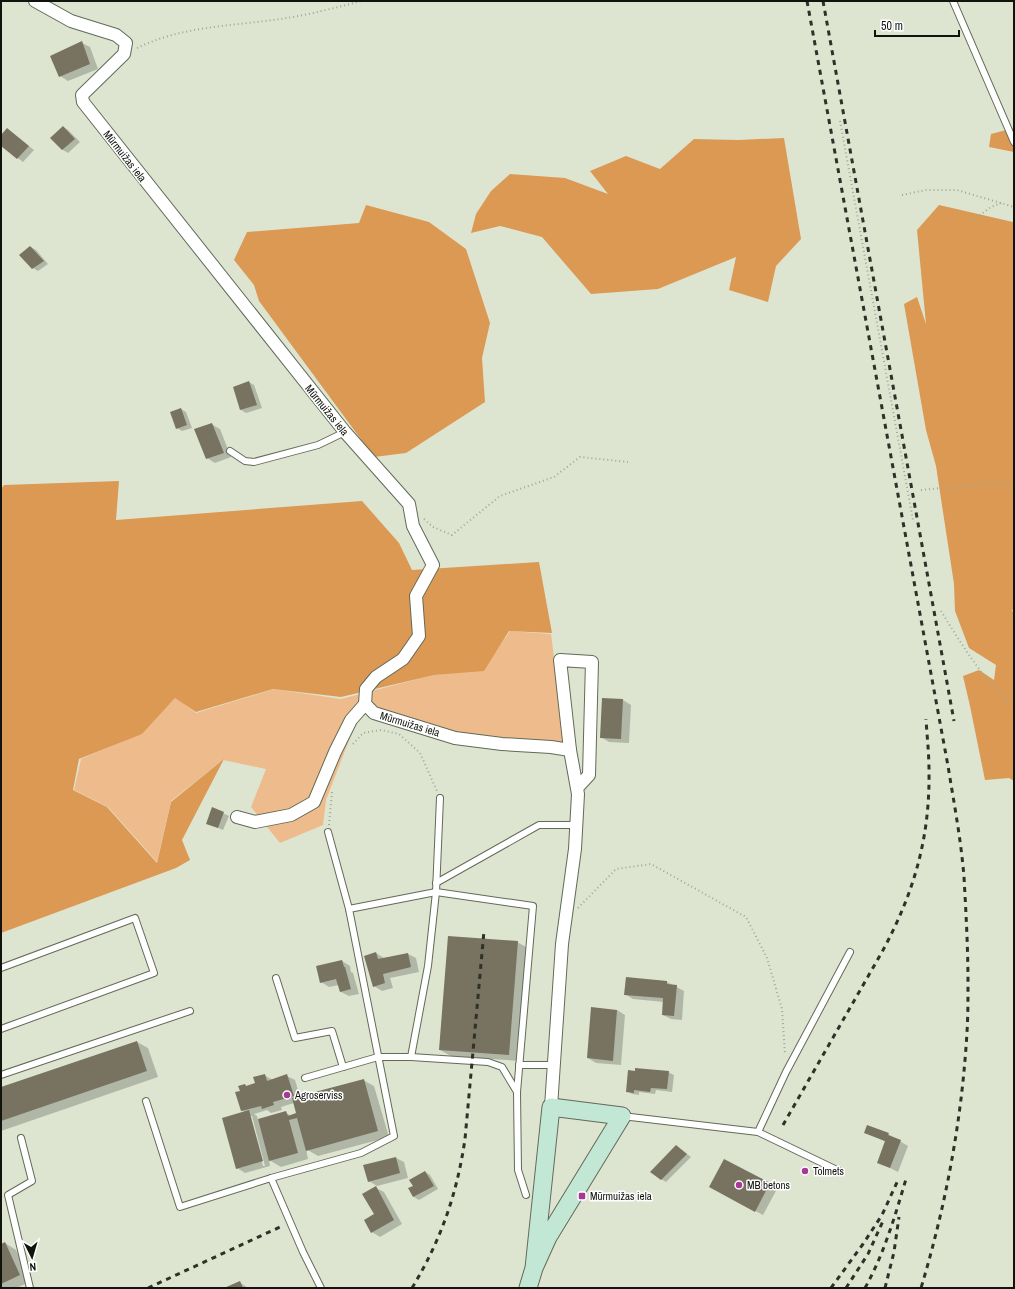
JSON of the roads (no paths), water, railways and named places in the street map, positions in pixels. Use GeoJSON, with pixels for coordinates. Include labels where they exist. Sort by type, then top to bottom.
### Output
{"type":"FeatureCollection","features":[{"type":"Feature","properties":{"kind":"street","name":"Mūrmuižas iela"},"geometry":{"type":"LineString","coordinates":[[35,1],[72,21],[116,34],[126,43],[124,54],[82,95],[83,102],[345,432],[409,504],[412,526],[433,565],[416,596],[419,636],[403,659],[376,677],[366,689],[365,704],[374,713],[455,738],[570,750]]}},
{"type":"Feature","properties":{"kind":"street"},"geometry":{"type":"LineString","coordinates":[[534,1268],[551,1107],[562,944],[575,849],[578,794],[570,750],[560,660],[592,662],[589,774],[577,788]]}},
{"type":"Feature","properties":{"kind":"street"},"geometry":{"type":"LineString","coordinates":[[236,817],[255,822],[291,815],[314,802],[335,752],[351,720],[365,704]]}},
{"type":"Feature","properties":{"kind":"street"},"geometry":{"type":"LineString","coordinates":[[528,1288],[534,1268],[548,1237],[622,1116],[551,1107]]}},
{"type":"Feature","properties":{"kind":"lane"},"geometry":{"type":"LineString","coordinates":[[953,1],[1014,142]]}},
{"type":"Feature","properties":{"kind":"lane"},"geometry":{"type":"LineString","coordinates":[[230,451],[245,461],[254,462],[318,445],[345,432]]}},
{"type":"Feature","properties":{"kind":"lane"},"geometry":{"type":"LineString","coordinates":[[411,1057],[428,966],[436,892],[440,798]]}},
{"type":"Feature","properties":{"kind":"lane"},"geometry":{"type":"LineString","coordinates":[[436,882],[539,825],[576,825]]}},
{"type":"Feature","properties":{"kind":"lane"},"geometry":{"type":"LineString","coordinates":[[146,1101],[180,1207],[271,1178],[361,1153],[394,1136],[349,909],[328,832]]}},
{"type":"Feature","properties":{"kind":"lane"},"geometry":{"type":"LineString","coordinates":[[349,909],[436,892],[533,906],[517,1092],[518,1170],[526,1195]]}},
{"type":"Feature","properties":{"kind":"lane"},"geometry":{"type":"LineString","coordinates":[[1,968],[135,918],[154,973],[1,1029]]}},
{"type":"Feature","properties":{"kind":"lane"},"geometry":{"type":"LineString","coordinates":[[758,1132],[786,1072],[850,952]]}},
{"type":"Feature","properties":{"kind":"lane"},"geometry":{"type":"LineString","coordinates":[[276,978],[295,1038],[332,1031],[343,1067]]}},
{"type":"Feature","properties":{"kind":"lane"},"geometry":{"type":"LineString","coordinates":[[1,1075],[190,1011]]}},
{"type":"Feature","properties":{"kind":"lane"},"geometry":{"type":"LineString","coordinates":[[305,1078],[378,1057],[411,1057],[488,1062],[502,1067],[517,1092]]}},
{"type":"Feature","properties":{"kind":"lane"},"geometry":{"type":"LineString","coordinates":[[519,1065],[554,1065]]}},
{"type":"Feature","properties":{"kind":"lane"},"geometry":{"type":"LineString","coordinates":[[622,1116],[758,1132],[839,1171]]}},
{"type":"Feature","properties":{"kind":"lane"},"geometry":{"type":"LineString","coordinates":[[21,1138],[32,1181],[8,1195],[30,1288]]}},
{"type":"Feature","properties":{"kind":"lane"},"geometry":{"type":"LineString","coordinates":[[271,1178],[303,1252],[321,1288]]}},
{"type":"Feature","properties":{"kind":"railway"},"geometry":{"type":"LineString","coordinates":[[807,1],[948,766],[964,877],[968,957],[968,1008],[965,1065],[952,1162],[938,1225],[921,1288]]}},
{"type":"Feature","properties":{"kind":"railway"},"geometry":{"type":"LineString","coordinates":[[823,1],[954,721]]}},
{"type":"Feature","properties":{"kind":"railway"},"geometry":{"type":"LineString","coordinates":[[783,1125],[882,952],[903,908],[911,886],[918,864],[927,819],[929,771],[926,719]]}},
{"type":"Feature","properties":{"kind":"railway"},"geometry":{"type":"LineString","coordinates":[[412,1288],[431,1252],[446,1216],[462,1159],[484,931]]}},
{"type":"Feature","properties":{"kind":"railway"},"geometry":{"type":"LineString","coordinates":[[831,1288],[882,1215],[899,1178]]}},
{"type":"Feature","properties":{"kind":"railway"},"geometry":{"type":"LineString","coordinates":[[865,1288],[878,1262],[906,1179]]}},
{"type":"Feature","properties":{"kind":"railway"},"geometry":{"type":"LineString","coordinates":[[885,1288],[894,1252],[899,1217]]}},
{"type":"Feature","properties":{"kind":"railway"},"geometry":{"type":"LineString","coordinates":[[846,1288],[868,1254],[883,1221]]}},
{"type":"Feature","properties":{"kind":"railway"},"geometry":{"type":"LineString","coordinates":[[148,1288],[280,1227]]}},
{"type":"Feature","properties":{"kind":"place","name":"Agroserviss"},"geometry":{"type":"Point","coordinates":[287,1095]}},
{"type":"Feature","properties":{"kind":"place","name":"Tolmets"},"geometry":{"type":"Point","coordinates":[805,1171]}},
{"type":"Feature","properties":{"kind":"place","name":"MB betons"},"geometry":{"type":"Point","coordinates":[739,1185]}},
{"type":"Feature","properties":{"kind":"place","name":"Mūrmuižas iela"},"geometry":{"type":"Point","coordinates":[582,1196]}}]}
